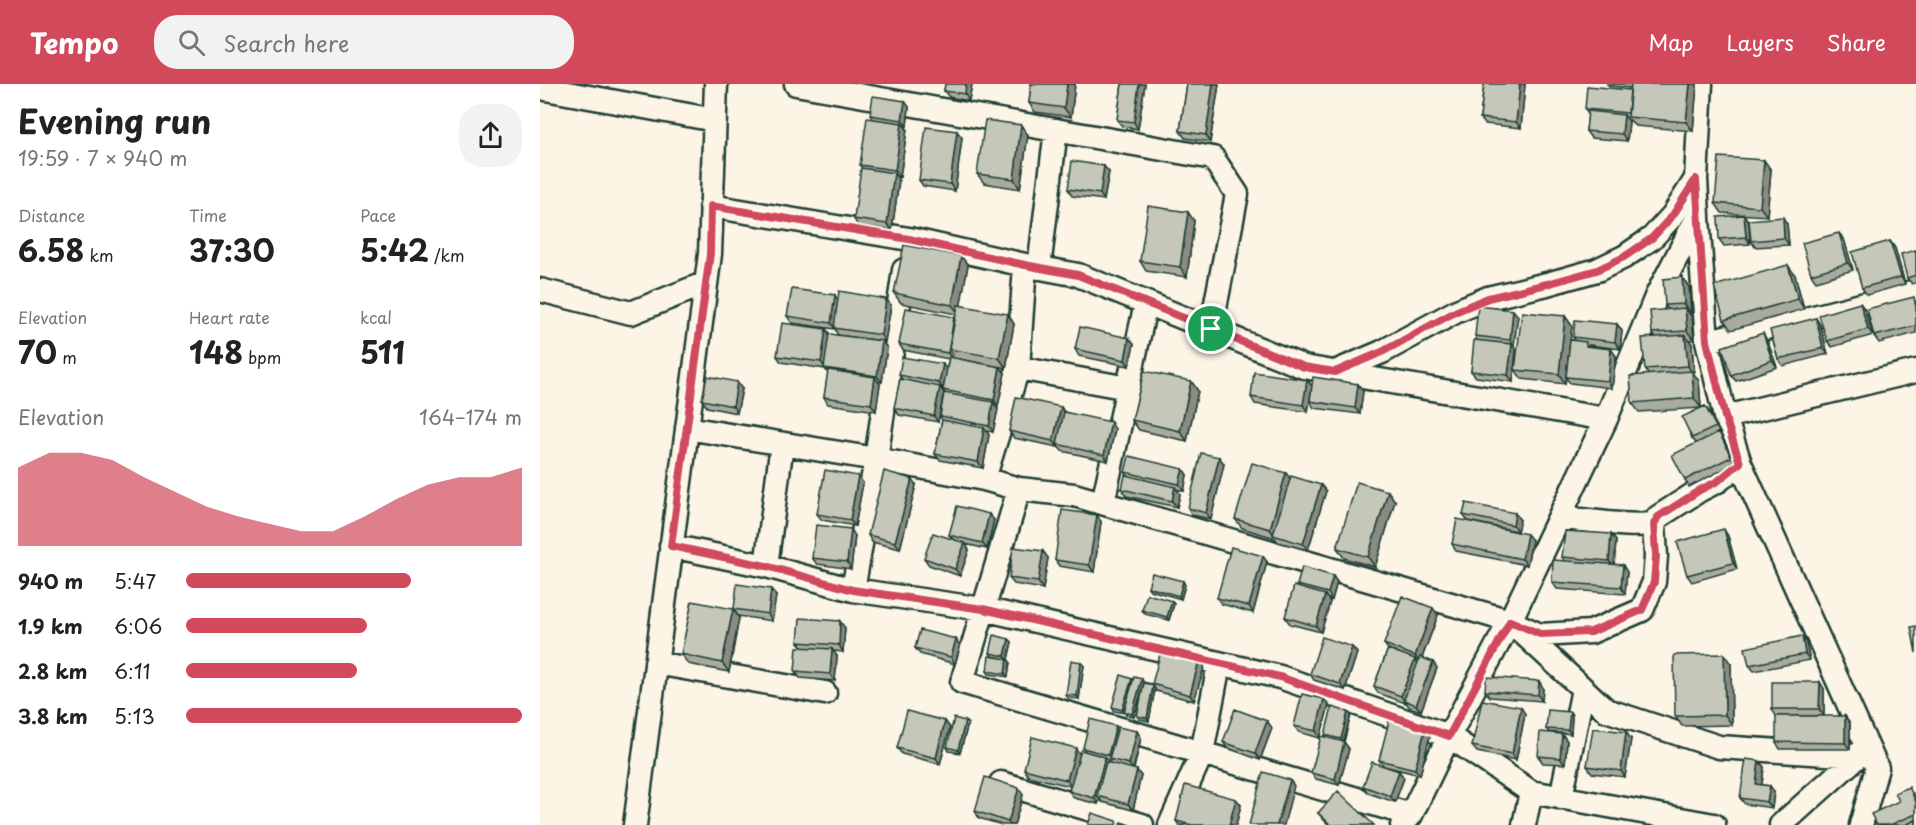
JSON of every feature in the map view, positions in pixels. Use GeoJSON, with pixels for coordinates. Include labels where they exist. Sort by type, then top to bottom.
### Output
{"type":"FeatureCollection","features":[{"type":"Feature","properties":{"kind":"street"},"geometry":{"type":"LineString","coordinates":[[635,825],[710,254],[716,84]]}},
{"type":"Feature","properties":{"kind":"street"},"geometry":{"type":"LineString","coordinates":[[796,84],[837,87],[1213,158],[1237,194],[1211,329]]}},
{"type":"Feature","properties":{"kind":"street"},"geometry":{"type":"LineString","coordinates":[[1701,84],[1696,179],[1707,341],[1725,417],[1740,463],[1863,751],[1877,768],[1863,824]]}},
{"type":"Feature","properties":{"kind":"street"},"geometry":{"type":"LineString","coordinates":[[540,88],[715,120]]}},
{"type":"Feature","properties":{"kind":"street"},"geometry":{"type":"LineString","coordinates":[[984,479],[1018,368],[1032,267],[1056,130]]}},
{"type":"Feature","properties":{"kind":"street"},"geometry":{"type":"LineString","coordinates":[[1335,372],[1382,352],[1457,311],[1488,298],[1597,270],[1624,257],[1652,238],[1673,215],[1696,179]]}},
{"type":"Feature","properties":{"kind":"street"},"geometry":{"type":"LineString","coordinates":[[711,206],[909,239],[1078,275],[1304,367],[1606,419]]}},
{"type":"Feature","properties":{"kind":"street"},"geometry":{"type":"LineString","coordinates":[[1019,489],[962,682],[1202,753],[1407,820],[1510,621],[1606,419],[1656,297],[1698,216]]}},
{"type":"Feature","properties":{"kind":"street"},"geometry":{"type":"LineString","coordinates":[[853,590],[876,459],[909,239]]}},
{"type":"Feature","properties":{"kind":"street"},"geometry":{"type":"LineString","coordinates":[[540,290],[631,313],[706,283]]}},
{"type":"Feature","properties":{"kind":"street"},"geometry":{"type":"LineString","coordinates":[[1707,341],[1806,320],[1916,291]]}},
{"type":"Feature","properties":{"kind":"street"},"geometry":{"type":"LineString","coordinates":[[1103,503],[1146,303]]}},
{"type":"Feature","properties":{"kind":"street"},"geometry":{"type":"LineString","coordinates":[[1018,368],[1128,388]]}},
{"type":"Feature","properties":{"kind":"street"},"geometry":{"type":"LineString","coordinates":[[1725,417],[1916,371]]}},
{"type":"Feature","properties":{"kind":"street"},"geometry":{"type":"LineString","coordinates":[[687,428],[876,459],[984,479],[1019,489],[1074,495],[1510,621],[1540,634],[1591,632],[1642,610],[1654,582],[1656,556],[1654,524],[1658,517],[1718,481],[1740,463]]}},
{"type":"Feature","properties":{"kind":"street"},"geometry":{"type":"LineString","coordinates":[[766,566],[782,444]]}},
{"type":"Feature","properties":{"kind":"street"},"geometry":{"type":"LineString","coordinates":[[1559,518],[1617,525],[1654,524]]}},
{"type":"Feature","properties":{"kind":"street"},"geometry":{"type":"LineString","coordinates":[[671,546],[766,566],[853,590],[983,609],[1280,677],[1449,736],[1531,792],[1714,825]]}},
{"type":"Feature","properties":{"kind":"street"},"geometry":{"type":"LineString","coordinates":[[1510,621],[1605,710],[1719,747],[1863,751]]}},
{"type":"Feature","properties":{"kind":"street"},"geometry":{"type":"LineString","coordinates":[[656,663],[825,693]]}},
{"type":"Feature","properties":{"kind":"street"},"geometry":{"type":"LineString","coordinates":[[1170,825],[1202,753],[1219,664]]}},
{"type":"Feature","properties":{"kind":"street"},"geometry":{"type":"LineString","coordinates":[[1561,798],[1583,689]]}},
{"type":"Feature","properties":{"kind":"street"},"geometry":{"type":"LineString","coordinates":[[1781,825],[1863,751]]}},
{"type":"Feature","properties":{"kind":"street"},"geometry":{"type":"LineString","coordinates":[[1001,783],[1142,825]]}},
{"type":"Feature","properties":{"kind":"street"},"geometry":{"type":"LineString","coordinates":[[1524,825],[1531,792]]}},
{"type":"Feature","properties":{"kind":"building"},"geometry":{"type":"Polygon","coordinates":[[[945,84],[966,84],[965,94],[944,91],[945,84]]]}},
{"type":"Feature","properties":{"kind":"building"},"geometry":{"type":"Polygon","coordinates":[[[1031,84],[1067,84],[1064,108],[1029,103],[1031,84]]]}},
{"type":"Feature","properties":{"kind":"building"},"geometry":{"type":"Polygon","coordinates":[[[1122,84],[1139,84],[1134,122],[1117,120],[1122,84]]]}},
{"type":"Feature","properties":{"kind":"building"},"geometry":{"type":"Polygon","coordinates":[[[1187,84],[1213,84],[1206,135],[1180,131],[1187,84]]]}},
{"type":"Feature","properties":{"kind":"building"},"geometry":{"type":"Polygon","coordinates":[[[1484,84],[1520,84],[1516,122],[1480,118],[1484,84]]]}},
{"type":"Feature","properties":{"kind":"building"},"geometry":{"type":"Polygon","coordinates":[[[1631,84],[1690,84],[1686,122],[1628,117],[1631,84]]]}},
{"type":"Feature","properties":{"kind":"building"},"geometry":{"type":"Polygon","coordinates":[[[1587,86],[1630,90],[1628,113],[1585,109],[1587,86]]]}},
{"type":"Feature","properties":{"kind":"building"},"geometry":{"type":"Polygon","coordinates":[[[873,96],[905,101],[902,120],[870,115],[873,96]]]}},
{"type":"Feature","properties":{"kind":"building"},"geometry":{"type":"Polygon","coordinates":[[[1588,111],[1624,115],[1622,134],[1586,131],[1588,111]]]}},
{"type":"Feature","properties":{"kind":"building"},"geometry":{"type":"Polygon","coordinates":[[[867,118],[902,123],[895,170],[860,165],[867,118]]]}},
{"type":"Feature","properties":{"kind":"building"},"geometry":{"type":"Polygon","coordinates":[[[985,120],[1021,125],[1014,179],[977,174],[985,120]]]}},
{"type":"Feature","properties":{"kind":"building"},"geometry":{"type":"Polygon","coordinates":[[[926,127],[957,131],[950,184],[919,180],[926,127]]]}},
{"type":"Feature","properties":{"kind":"building"},"geometry":{"type":"Polygon","coordinates":[[[1719,157],[1764,160],[1760,207],[1715,203],[1719,157]]]}},
{"type":"Feature","properties":{"kind":"building"},"geometry":{"type":"Polygon","coordinates":[[[1072,161],[1104,166],[1100,194],[1068,189],[1072,161]]]}},
{"type":"Feature","properties":{"kind":"building"},"geometry":{"type":"Polygon","coordinates":[[[861,168],[894,173],[887,224],[854,219],[861,168]]]}},
{"type":"Feature","properties":{"kind":"building"},"geometry":{"type":"Polygon","coordinates":[[[1148,206],[1188,212],[1180,267],[1140,261],[1148,206]]]}},
{"type":"Feature","properties":{"kind":"building"},"geometry":{"type":"Polygon","coordinates":[[[1744,215],[1746,237],[1719,239],[1718,217],[1744,215]]]}},
{"type":"Feature","properties":{"kind":"building"},"geometry":{"type":"Polygon","coordinates":[[[1783,217],[1784,238],[1751,241],[1749,220],[1783,217]]]}},
{"type":"Feature","properties":{"kind":"building"},"geometry":{"type":"Polygon","coordinates":[[[1839,233],[1848,263],[1811,274],[1802,243],[1839,233]]]}},
{"type":"Feature","properties":{"kind":"building"},"geometry":{"type":"Polygon","coordinates":[[[1890,241],[1901,277],[1862,288],[1852,252],[1890,241]]]}},
{"type":"Feature","properties":{"kind":"building"},"geometry":{"type":"Polygon","coordinates":[[[904,245],[961,256],[952,305],[894,293],[904,245]]]}},
{"type":"Feature","properties":{"kind":"building"},"geometry":{"type":"Polygon","coordinates":[[[1916,250],[1916,275],[1907,278],[1901,254],[1916,250]]]}},
{"type":"Feature","properties":{"kind":"building"},"geometry":{"type":"Polygon","coordinates":[[[1788,265],[1798,299],[1724,320],[1714,286],[1788,265]]]}},
{"type":"Feature","properties":{"kind":"building"},"geometry":{"type":"Polygon","coordinates":[[[1682,277],[1684,304],[1665,305],[1663,279],[1682,277]]]}},
{"type":"Feature","properties":{"kind":"building"},"geometry":{"type":"Polygon","coordinates":[[[792,289],[835,295],[831,323],[787,316],[792,289]]]}},
{"type":"Feature","properties":{"kind":"building"},"geometry":{"type":"Polygon","coordinates":[[[839,291],[886,299],[881,335],[834,328],[839,291]]]}},
{"type":"Feature","properties":{"kind":"building"},"geometry":{"type":"Polygon","coordinates":[[[1914,297],[1916,326],[1874,336],[1867,309],[1914,297]]]}},
{"type":"Feature","properties":{"kind":"building"},"geometry":{"type":"Polygon","coordinates":[[[1860,303],[1868,329],[1827,341],[1819,315],[1860,303]]]}},
{"type":"Feature","properties":{"kind":"building"},"geometry":{"type":"Polygon","coordinates":[[[958,305],[1008,314],[999,358],[949,349],[958,305]]]}},
{"type":"Feature","properties":{"kind":"building"},"geometry":{"type":"Polygon","coordinates":[[[1478,306],[1513,310],[1510,340],[1475,336],[1478,306]]]}},
{"type":"Feature","properties":{"kind":"building"},"geometry":{"type":"Polygon","coordinates":[[[906,308],[954,317],[948,353],[899,344],[906,308]]]}},
{"type":"Feature","properties":{"kind":"building"},"geometry":{"type":"Polygon","coordinates":[[[1685,308],[1687,331],[1652,333],[1650,311],[1685,308]]]}},
{"type":"Feature","properties":{"kind":"building"},"geometry":{"type":"Polygon","coordinates":[[[1522,312],[1565,316],[1559,374],[1515,370],[1522,312]]]}},
{"type":"Feature","properties":{"kind":"building"},"geometry":{"type":"Polygon","coordinates":[[[1816,318],[1823,348],[1778,359],[1770,330],[1816,318]]]}},
{"type":"Feature","properties":{"kind":"building"},"geometry":{"type":"Polygon","coordinates":[[[1575,320],[1617,324],[1615,342],[1573,337],[1575,320]]]}},
{"type":"Feature","properties":{"kind":"building"},"geometry":{"type":"Polygon","coordinates":[[[782,323],[826,329],[821,362],[777,356],[782,323]]]}},
{"type":"Feature","properties":{"kind":"building"},"geometry":{"type":"Polygon","coordinates":[[[1080,327],[1129,338],[1125,360],[1075,349],[1080,327]]]}},
{"type":"Feature","properties":{"kind":"building"},"geometry":{"type":"Polygon","coordinates":[[[1763,333],[1772,360],[1731,375],[1722,347],[1763,333]]]}},
{"type":"Feature","properties":{"kind":"building"},"geometry":{"type":"Polygon","coordinates":[[[829,334],[882,341],[877,376],[824,368],[829,334]]]}},
{"type":"Feature","properties":{"kind":"building"},"geometry":{"type":"Polygon","coordinates":[[[1685,335],[1688,366],[1645,369],[1642,338],[1685,335]]]}},
{"type":"Feature","properties":{"kind":"building"},"geometry":{"type":"Polygon","coordinates":[[[1474,340],[1512,344],[1508,375],[1471,371],[1474,340]]]}},
{"type":"Feature","properties":{"kind":"building"},"geometry":{"type":"Polygon","coordinates":[[[1570,340],[1586,342],[1586,346],[1611,349],[1608,381],[1566,377],[1570,340]]]}},
{"type":"Feature","properties":{"kind":"building"},"geometry":{"type":"Polygon","coordinates":[[[902,357],[943,364],[939,383],[899,375],[902,357]]]}},
{"type":"Feature","properties":{"kind":"building"},"geometry":{"type":"Polygon","coordinates":[[[949,357],[1000,367],[994,400],[943,390],[949,357]]]}},
{"type":"Feature","properties":{"kind":"building"},"geometry":{"type":"Polygon","coordinates":[[[828,370],[875,377],[871,404],[824,397],[828,370]]]}},
{"type":"Feature","properties":{"kind":"building"},"geometry":{"type":"Polygon","coordinates":[[[1144,371],[1191,381],[1180,431],[1132,420],[1144,371]]]}},
{"type":"Feature","properties":{"kind":"building"},"geometry":{"type":"Polygon","coordinates":[[[1692,371],[1694,398],[1632,403],[1630,376],[1692,371]]]}},
{"type":"Feature","properties":{"kind":"building"},"geometry":{"type":"Polygon","coordinates":[[[1254,372],[1307,380],[1303,405],[1251,397],[1254,372]]]}},
{"type":"Feature","properties":{"kind":"building"},"geometry":{"type":"Polygon","coordinates":[[[707,376],[737,382],[733,406],[702,400],[707,376]]]}},
{"type":"Feature","properties":{"kind":"building"},"geometry":{"type":"Polygon","coordinates":[[[1313,377],[1358,384],[1355,408],[1310,401],[1313,377]]]}},
{"type":"Feature","properties":{"kind":"building"},"geometry":{"type":"Polygon","coordinates":[[[900,379],[940,387],[934,416],[894,408],[900,379]]]}},
{"type":"Feature","properties":{"kind":"building"},"geometry":{"type":"Polygon","coordinates":[[[944,393],[993,402],[989,426],[940,416],[944,393]]]}},
{"type":"Feature","properties":{"kind":"building"},"geometry":{"type":"Polygon","coordinates":[[[1016,397],[1061,407],[1053,441],[1009,431],[1016,397]]]}},
{"type":"Feature","properties":{"kind":"building"},"geometry":{"type":"Polygon","coordinates":[[[1705,406],[1716,427],[1692,438],[1682,417],[1705,406]]]}},
{"type":"Feature","properties":{"kind":"building"},"geometry":{"type":"Polygon","coordinates":[[[1064,412],[1111,422],[1104,455],[1057,444],[1064,412]]]}},
{"type":"Feature","properties":{"kind":"building"},"geometry":{"type":"Polygon","coordinates":[[[942,420],[984,428],[978,462],[935,454],[942,420]]]}},
{"type":"Feature","properties":{"kind":"building"},"geometry":{"type":"Polygon","coordinates":[[[1719,432],[1731,457],[1685,480],[1672,455],[1719,432]]]}},
{"type":"Feature","properties":{"kind":"building"},"geometry":{"type":"Polygon","coordinates":[[[1201,453],[1219,457],[1206,513],[1188,508],[1201,453]]]}},
{"type":"Feature","properties":{"kind":"building"},"geometry":{"type":"Polygon","coordinates":[[[1129,456],[1183,469],[1179,484],[1125,472],[1129,456]]]}},
{"type":"Feature","properties":{"kind":"building"},"geometry":{"type":"Polygon","coordinates":[[[1252,463],[1286,473],[1270,529],[1235,519],[1252,463]]]}},
{"type":"Feature","properties":{"kind":"building"},"geometry":{"type":"Polygon","coordinates":[[[825,470],[858,476],[850,520],[817,514],[825,470]]]}},
{"type":"Feature","properties":{"kind":"building"},"geometry":{"type":"Polygon","coordinates":[[[884,471],[912,479],[895,542],[868,535],[884,471]]]}},
{"type":"Feature","properties":{"kind":"building"},"geometry":{"type":"Polygon","coordinates":[[[1125,475],[1175,487],[1172,501],[1122,489],[1125,475]]]}},
{"type":"Feature","properties":{"kind":"building"},"geometry":{"type":"Polygon","coordinates":[[[1291,476],[1321,485],[1303,544],[1273,535],[1291,476]]]}},
{"type":"Feature","properties":{"kind":"building"},"geometry":{"type":"Polygon","coordinates":[[[1357,482],[1388,491],[1368,557],[1337,548],[1357,482]]]}},
{"type":"Feature","properties":{"kind":"building"},"geometry":{"type":"Polygon","coordinates":[[[1466,503],[1515,513],[1513,525],[1463,515],[1466,503]]]}},
{"type":"Feature","properties":{"kind":"building"},"geometry":{"type":"Polygon","coordinates":[[[957,506],[989,514],[982,543],[949,535],[957,506]]]}},
{"type":"Feature","properties":{"kind":"building"},"geometry":{"type":"Polygon","coordinates":[[[1062,510],[1097,515],[1089,565],[1055,560],[1062,510]]]}},
{"type":"Feature","properties":{"kind":"building"},"geometry":{"type":"Polygon","coordinates":[[[1457,519],[1527,534],[1522,559],[1452,544],[1457,519]]]}},
{"type":"Feature","properties":{"kind":"building"},"geometry":{"type":"Polygon","coordinates":[[[816,525],[851,529],[847,562],[812,558],[816,525]]]}},
{"type":"Feature","properties":{"kind":"building"},"geometry":{"type":"Polygon","coordinates":[[[1724,529],[1733,563],[1687,575],[1677,542],[1724,529]]]}},
{"type":"Feature","properties":{"kind":"building"},"geometry":{"type":"Polygon","coordinates":[[[1565,531],[1611,534],[1609,561],[1562,557],[1565,531]]]}},
{"type":"Feature","properties":{"kind":"building"},"geometry":{"type":"Polygon","coordinates":[[[933,533],[965,543],[955,569],[924,558],[933,533]]]}},
{"type":"Feature","properties":{"kind":"building"},"geometry":{"type":"Polygon","coordinates":[[[1013,547],[1043,551],[1038,582],[1009,578],[1013,547]]]}},
{"type":"Feature","properties":{"kind":"building"},"geometry":{"type":"Polygon","coordinates":[[[1231,547],[1263,556],[1249,606],[1217,598],[1231,547]]]}},
{"type":"Feature","properties":{"kind":"building"},"geometry":{"type":"Polygon","coordinates":[[[1553,560],[1623,565],[1621,587],[1552,582],[1553,560]]]}},
{"type":"Feature","properties":{"kind":"building"},"geometry":{"type":"Polygon","coordinates":[[[1302,567],[1333,576],[1328,593],[1297,585],[1302,567]]]}},
{"type":"Feature","properties":{"kind":"building"},"geometry":{"type":"Polygon","coordinates":[[[1152,573],[1183,581],[1179,596],[1148,587],[1152,573]]]}},
{"type":"Feature","properties":{"kind":"building"},"geometry":{"type":"Polygon","coordinates":[[[737,584],[771,589],[768,614],[734,609],[737,584]]]}},
{"type":"Feature","properties":{"kind":"building"},"geometry":{"type":"Polygon","coordinates":[[[1294,586],[1325,595],[1316,626],[1285,617],[1294,586]]]}},
{"type":"Feature","properties":{"kind":"building"},"geometry":{"type":"Polygon","coordinates":[[[1147,594],[1172,601],[1167,617],[1142,610],[1147,594]]]}},
{"type":"Feature","properties":{"kind":"building"},"geometry":{"type":"Polygon","coordinates":[[[1402,596],[1433,608],[1415,656],[1384,644],[1402,596]]]}},
{"type":"Feature","properties":{"kind":"building"},"geometry":{"type":"Polygon","coordinates":[[[692,601],[733,609],[722,663],[681,654],[692,601]]]}},
{"type":"Feature","properties":{"kind":"building"},"geometry":{"type":"Polygon","coordinates":[[[800,618],[840,621],[839,645],[798,642],[800,618]]]}},
{"type":"Feature","properties":{"kind":"building"},"geometry":{"type":"Polygon","coordinates":[[[1916,626],[1916,653],[1911,627],[1916,626]]]}},
{"type":"Feature","properties":{"kind":"building"},"geometry":{"type":"Polygon","coordinates":[[[920,630],[956,639],[951,657],[915,648],[920,630]]]}},
{"type":"Feature","properties":{"kind":"building"},"geometry":{"type":"Polygon","coordinates":[[[994,635],[1009,639],[1005,656],[990,653],[994,635]]]}},
{"type":"Feature","properties":{"kind":"building"},"geometry":{"type":"Polygon","coordinates":[[[1802,636],[1805,654],[1749,665],[1745,648],[1802,636]]]}},
{"type":"Feature","properties":{"kind":"building"},"geometry":{"type":"Polygon","coordinates":[[[1322,637],[1352,647],[1340,684],[1310,674],[1322,637]]]}},
{"type":"Feature","properties":{"kind":"building"},"geometry":{"type":"Polygon","coordinates":[[[797,647],[832,649],[830,674],[795,671],[797,647]]]}},
{"type":"Feature","properties":{"kind":"building"},"geometry":{"type":"Polygon","coordinates":[[[1162,647],[1200,657],[1190,695],[1152,684],[1162,647]]]}},
{"type":"Feature","properties":{"kind":"building"},"geometry":{"type":"Polygon","coordinates":[[[1388,649],[1415,659],[1401,696],[1374,686],[1388,649]]]}},
{"type":"Feature","properties":{"kind":"building"},"geometry":{"type":"Polygon","coordinates":[[[1724,654],[1725,715],[1675,716],[1674,655],[1724,654]]]}},
{"type":"Feature","properties":{"kind":"building"},"geometry":{"type":"Polygon","coordinates":[[[989,656],[1007,659],[1005,674],[987,671],[989,656]]]}},
{"type":"Feature","properties":{"kind":"building"},"geometry":{"type":"Polygon","coordinates":[[[1420,657],[1433,662],[1416,705],[1404,700],[1420,657]]]}},
{"type":"Feature","properties":{"kind":"building"},"geometry":{"type":"Polygon","coordinates":[[[1071,660],[1081,662],[1077,696],[1066,695],[1071,660]]]}},
{"type":"Feature","properties":{"kind":"building"},"geometry":{"type":"Polygon","coordinates":[[[1121,675],[1132,679],[1122,710],[1112,707],[1121,675]]]}},
{"type":"Feature","properties":{"kind":"building"},"geometry":{"type":"Polygon","coordinates":[[[1134,677],[1142,679],[1132,714],[1124,712],[1134,677]]]}},
{"type":"Feature","properties":{"kind":"building"},"geometry":{"type":"Polygon","coordinates":[[[1486,677],[1539,681],[1538,695],[1485,691],[1486,677]]]}},
{"type":"Feature","properties":{"kind":"building"},"geometry":{"type":"Polygon","coordinates":[[[1772,682],[1820,682],[1819,709],[1772,709],[1772,682]]]}},
{"type":"Feature","properties":{"kind":"building"},"geometry":{"type":"Polygon","coordinates":[[[1144,683],[1153,686],[1147,718],[1137,716],[1144,683]]]}},
{"type":"Feature","properties":{"kind":"building"},"geometry":{"type":"Polygon","coordinates":[[[1302,694],[1324,699],[1316,731],[1294,726],[1302,694]]]}},
{"type":"Feature","properties":{"kind":"building"},"geometry":{"type":"Polygon","coordinates":[[[1482,700],[1521,707],[1512,754],[1472,746],[1482,700]]]}},
{"type":"Feature","properties":{"kind":"building"},"geometry":{"type":"Polygon","coordinates":[[[1332,707],[1348,712],[1341,739],[1325,735],[1332,707]]]}},
{"type":"Feature","properties":{"kind":"building"},"geometry":{"type":"Polygon","coordinates":[[[1235,709],[1267,721],[1255,753],[1223,742],[1235,709]]]}},
{"type":"Feature","properties":{"kind":"building"},"geometry":{"type":"Polygon","coordinates":[[[1548,710],[1570,712],[1568,730],[1546,729],[1548,710]]]}},
{"type":"Feature","properties":{"kind":"building"},"geometry":{"type":"Polygon","coordinates":[[[907,711],[945,721],[936,758],[897,748],[907,711]]]}},
{"type":"Feature","properties":{"kind":"building"},"geometry":{"type":"Polygon","coordinates":[[[1776,716],[1845,716],[1845,743],[1776,742],[1776,716]]]}},
{"type":"Feature","properties":{"kind":"building"},"geometry":{"type":"Polygon","coordinates":[[[1390,717],[1426,726],[1415,769],[1379,760],[1390,717]]]}},
{"type":"Feature","properties":{"kind":"building"},"geometry":{"type":"Polygon","coordinates":[[[954,718],[965,721],[958,750],[947,747],[954,718]]]}},
{"type":"Feature","properties":{"kind":"building"},"geometry":{"type":"Polygon","coordinates":[[[1090,719],[1116,726],[1108,755],[1083,748],[1090,719]]]}},
{"type":"Feature","properties":{"kind":"building"},"geometry":{"type":"Polygon","coordinates":[[[1118,727],[1137,731],[1129,764],[1109,759],[1118,727]]]}},
{"type":"Feature","properties":{"kind":"building"},"geometry":{"type":"Polygon","coordinates":[[[1593,728],[1626,732],[1621,771],[1587,766],[1593,728]]]}},
{"type":"Feature","properties":{"kind":"building"},"geometry":{"type":"Polygon","coordinates":[[[1540,732],[1562,734],[1560,758],[1538,756],[1540,732]]]}},
{"type":"Feature","properties":{"kind":"building"},"geometry":{"type":"Polygon","coordinates":[[[1321,736],[1344,742],[1335,779],[1311,773],[1321,736]]]}},
{"type":"Feature","properties":{"kind":"building"},"geometry":{"type":"Polygon","coordinates":[[[1032,737],[1076,748],[1067,780],[1024,769],[1032,737]]]}},
{"type":"Feature","properties":{"kind":"building"},"geometry":{"type":"Polygon","coordinates":[[[1081,750],[1105,757],[1094,798],[1069,791],[1081,750]]]}},
{"type":"Feature","properties":{"kind":"building"},"geometry":{"type":"Polygon","coordinates":[[[1746,759],[1759,761],[1756,784],[1770,786],[1767,802],[1740,798],[1746,759]]]}},
{"type":"Feature","properties":{"kind":"building"},"geometry":{"type":"Polygon","coordinates":[[[1106,762],[1137,770],[1128,804],[1097,796],[1106,762]]]}},
{"type":"Feature","properties":{"kind":"building"},"geometry":{"type":"Polygon","coordinates":[[[1372,762],[1399,771],[1390,796],[1363,786],[1372,762]]]}},
{"type":"Feature","properties":{"kind":"building"},"geometry":{"type":"Polygon","coordinates":[[[1263,772],[1290,780],[1277,825],[1249,825],[1263,772]]]}},
{"type":"Feature","properties":{"kind":"building"},"geometry":{"type":"Polygon","coordinates":[[[985,777],[1019,788],[1008,822],[975,811],[985,777]]]}},
{"type":"Feature","properties":{"kind":"building"},"geometry":{"type":"Polygon","coordinates":[[[1185,785],[1236,799],[1229,825],[1192,825],[1176,821],[1185,785]]]}},
{"type":"Feature","properties":{"kind":"building"},"geometry":{"type":"Polygon","coordinates":[[[1909,787],[1916,802],[1916,814],[1890,825],[1877,825],[1871,814],[1899,801],[1895,793],[1909,787]]]}},
{"type":"Feature","properties":{"kind":"building"},"geometry":{"type":"Polygon","coordinates":[[[1338,791],[1374,825],[1331,825],[1318,813],[1338,791]]]}},
{"type":"Feature","properties":{"kind":"building"},"geometry":{"type":"Polygon","coordinates":[[[1092,813],[1117,821],[1116,825],[1088,825],[1092,813]]]}},
{"type":"Feature","properties":{"kind":"building"},"geometry":{"type":"Polygon","coordinates":[[[1916,820],[1916,825],[1905,825],[1916,820]]]}},
{"type":"Feature","properties":{"kind":"route"},"geometry":{"type":"LineString","coordinates":[[1696,179],[1707,341],[1725,417],[1740,463],[1718,481],[1658,517],[1654,524],[1656,556],[1654,582],[1642,610],[1591,632],[1540,634],[1510,621],[1449,736],[1280,677],[983,609],[853,590],[766,566],[671,546],[710,254],[711,206],[909,239],[1078,275],[1211,329],[1304,367],[1335,372],[1382,352],[1457,311],[1488,298],[1597,270],[1624,257],[1652,238],[1673,215],[1696,179]]}}]}
